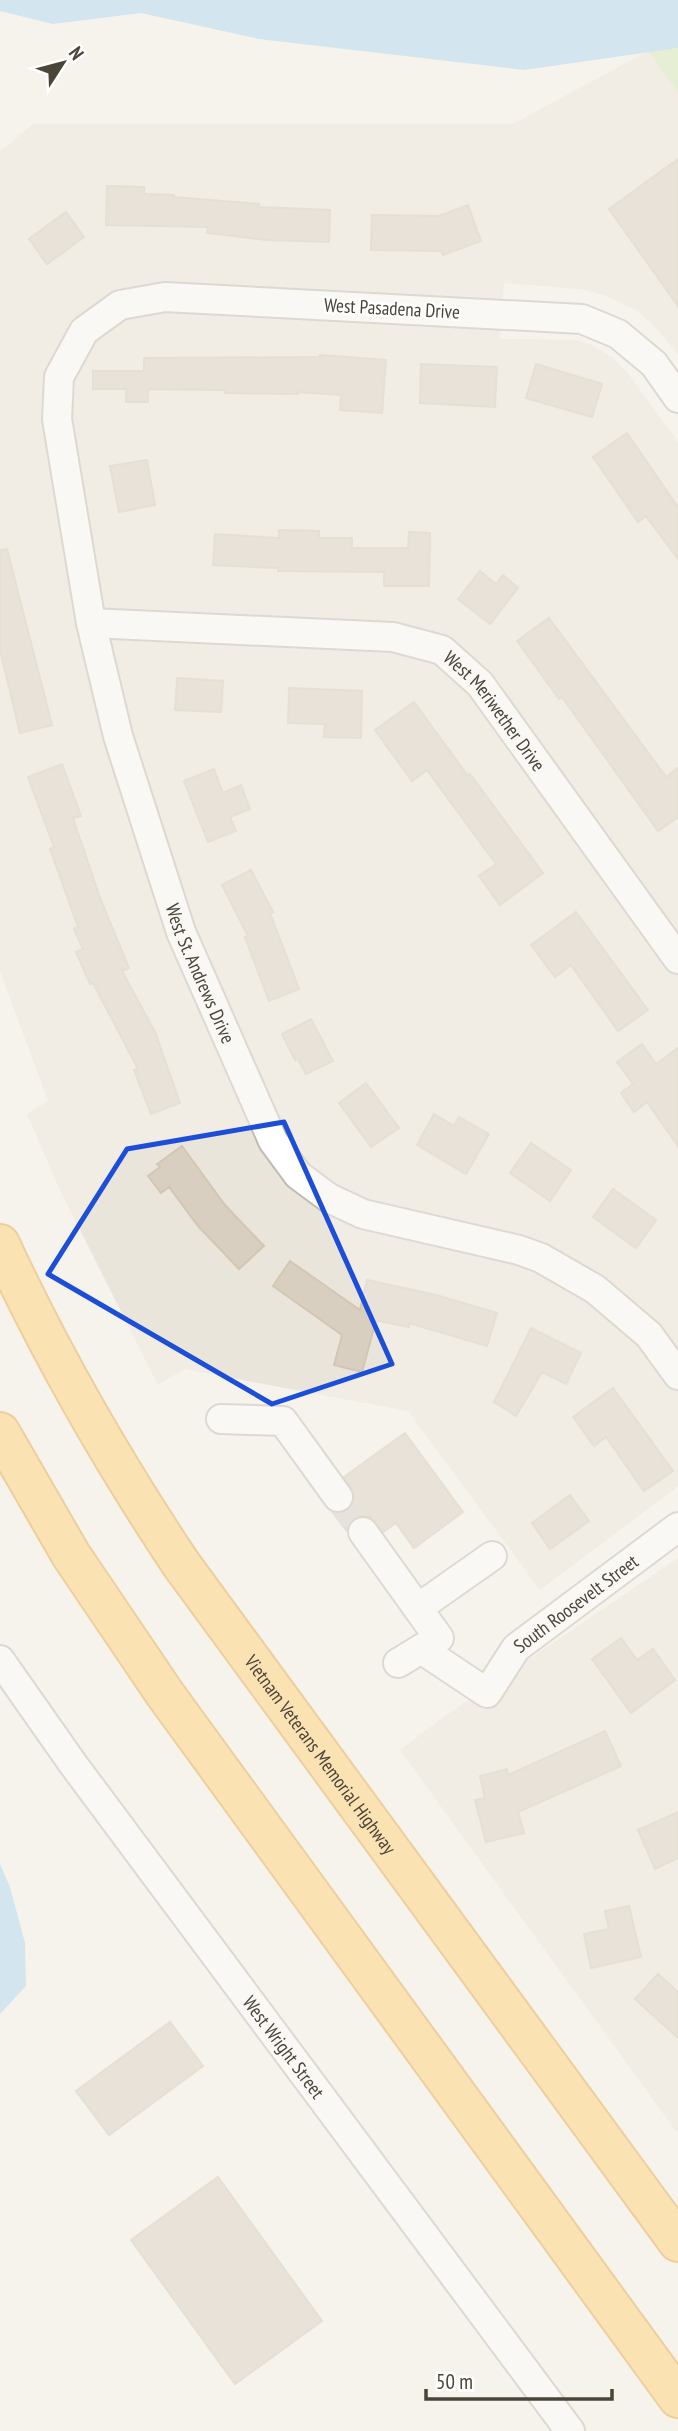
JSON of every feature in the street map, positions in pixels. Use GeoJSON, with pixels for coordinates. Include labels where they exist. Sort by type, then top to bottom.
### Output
{"type":"FeatureCollection","features":[{"type":"Feature","properties":{"kind":"highway","name":"Vietnam Veterans Memorial Highway"},"geometry":{"type":"LineString","coordinates":[[0,1244],[86,1412],[133,1492],[181,1564],[678,2242]]}},
{"type":"Feature","properties":{"kind":"highway"},"geometry":{"type":"LineString","coordinates":[[0,1433],[71,1555],[165,1694],[678,2398]]}},
{"type":"Feature","properties":{"kind":"street","name":"West Pasadena Drive"},"geometry":{"type":"LineString","coordinates":[[85,331],[120,305],[165,297],[582,319],[618,334],[654,364],[678,398]]}},
{"type":"Feature","properties":{"kind":"street","name":"West St. Andrews Drive"},"geometry":{"type":"LineString","coordinates":[[85,331],[59,377],[58,419],[92,623],[118,736],[181,932],[272,1141],[298,1175],[329,1198],[363,1214],[519,1250],[541,1258],[595,1289],[649,1335],[678,1375]]}},
{"type":"Feature","properties":{"kind":"street","name":"West Meriwether Drive"},"geometry":{"type":"LineString","coordinates":[[92,623],[393,637],[442,650],[480,684],[678,959]]}},
{"type":"Feature","properties":{"kind":"street"},"geometry":{"type":"LineString","coordinates":[[221,1419],[283,1420],[338,1497]]}},
{"type":"Feature","properties":{"kind":"street","name":"South Roosevelt Street"},"geometry":{"type":"LineString","coordinates":[[418,1608],[439,1638],[409,1656],[487,1693],[516,1648],[678,1527]]}},
{"type":"Feature","properties":{"kind":"street"},"geometry":{"type":"LineString","coordinates":[[363,1532],[418,1608],[492,1556]]}},
{"type":"Feature","properties":{"kind":"street","name":"West Wright Street"},"geometry":{"type":"LineString","coordinates":[[0,1660],[74,1764],[570,2431]]}},
{"type":"Feature","properties":{"kind":"highlighted area"},"geometry":{"type":"Polygon","coordinates":[[[284,1122],[392,1364],[272,1404],[48,1274],[127,1149],[284,1122]]]}},
{"type":"Feature","properties":{"kind":"shaded area"},"geometry":{"type":"Polygon","coordinates":[[[648,51],[678,93],[678,354],[636,310],[604,295],[580,289],[504,283],[500,339],[575,340],[592,345],[613,358],[627,372],[678,442],[678,1486],[540,1590],[408,1411],[184,1369],[158,1385],[60,1190],[27,1114],[48,1101],[0,971],[0,152],[33,124],[513,124],[648,51]]]}},
{"type":"Feature","properties":{"kind":"shaded area"},"geometry":{"type":"Polygon","coordinates":[[[678,1558],[678,2134],[400,1750],[445,1716],[678,1558]]]}},
{"type":"Feature","properties":{"kind":"green space"},"geometry":{"type":"Polygon","coordinates":[[[678,48],[678,93],[648,51],[678,48]]]}},
{"type":"Feature","properties":{"kind":"water"},"geometry":{"type":"Polygon","coordinates":[[[0,0],[678,0],[678,48],[524,70],[259,39],[141,13],[53,24],[0,11],[0,0]]]}},
{"type":"Feature","properties":{"kind":"water"},"geometry":{"type":"Polygon","coordinates":[[[0,1864],[10,1887],[25,1943],[26,1986],[0,2014],[0,1864]]]}},
{"type":"Feature","properties":{"kind":"building"},"geometry":{"type":"Polygon","coordinates":[[[678,159],[678,306],[609,209],[678,159]]]}},
{"type":"Feature","properties":{"kind":"building"},"geometry":{"type":"Polygon","coordinates":[[[107,186],[144,187],[144,194],[259,204],[259,207],[330,210],[329,242],[268,240],[207,233],[208,227],[106,225],[107,186]]]}},
{"type":"Feature","properties":{"kind":"building"},"geometry":{"type":"Polygon","coordinates":[[[468,205],[481,241],[443,255],[441,251],[371,250],[372,215],[439,216],[468,205]]]}},
{"type":"Feature","properties":{"kind":"building"},"geometry":{"type":"Polygon","coordinates":[[[66,212],[84,237],[47,264],[29,239],[66,212]]]}},
{"type":"Feature","properties":{"kind":"building"},"geometry":{"type":"Polygon","coordinates":[[[320,355],[386,360],[382,413],[340,410],[341,395],[148,389],[148,402],[126,402],[126,389],[93,389],[93,371],[144,371],[144,358],[320,355]]]}},
{"type":"Feature","properties":{"kind":"building"},"geometry":{"type":"Polygon","coordinates":[[[421,364],[497,367],[495,407],[420,403],[421,364]]]}},
{"type":"Feature","properties":{"kind":"building"},"geometry":{"type":"Polygon","coordinates":[[[536,364],[602,384],[592,417],[526,398],[536,364]]]}},
{"type":"Feature","properties":{"kind":"building"},"geometry":{"type":"Polygon","coordinates":[[[627,433],[678,507],[678,559],[646,516],[638,522],[593,457],[627,433]]]}},
{"type":"Feature","properties":{"kind":"building"},"geometry":{"type":"Polygon","coordinates":[[[147,460],[155,505],[119,512],[110,466],[147,460]]]}},
{"type":"Feature","properties":{"kind":"building"},"geometry":{"type":"Polygon","coordinates":[[[279,530],[319,531],[319,538],[352,538],[352,548],[408,548],[409,532],[430,533],[429,586],[384,586],[384,572],[278,571],[278,568],[213,565],[215,534],[279,538],[279,530]]]}},
{"type":"Feature","properties":{"kind":"building"},"geometry":{"type":"Polygon","coordinates":[[[7,549],[52,725],[20,733],[0,650],[0,550],[7,549]]]}},
{"type":"Feature","properties":{"kind":"building"},"geometry":{"type":"Polygon","coordinates":[[[480,571],[496,584],[503,575],[518,588],[490,624],[458,599],[480,571]]]}},
{"type":"Feature","properties":{"kind":"building"},"geometry":{"type":"Polygon","coordinates":[[[549,618],[666,777],[678,768],[678,817],[658,831],[562,697],[559,699],[517,641],[549,618]]]}},
{"type":"Feature","properties":{"kind":"building"},"geometry":{"type":"Polygon","coordinates":[[[177,678],[223,681],[221,712],[175,710],[177,678]]]}},
{"type":"Feature","properties":{"kind":"building"},"geometry":{"type":"Polygon","coordinates":[[[289,688],[362,691],[361,738],[324,737],[325,724],[288,723],[289,688]]]}},
{"type":"Feature","properties":{"kind":"building"},"geometry":{"type":"Polygon","coordinates":[[[414,702],[543,873],[500,905],[479,876],[496,864],[427,770],[412,781],[375,730],[414,702]]]}},
{"type":"Feature","properties":{"kind":"building"},"geometry":{"type":"Polygon","coordinates":[[[62,764],[81,816],[73,818],[100,898],[129,968],[122,971],[155,1032],[180,1103],[151,1114],[134,1070],[138,1069],[93,983],[90,984],[76,952],[83,949],[74,929],[78,927],[50,849],[54,847],[28,777],[62,764]]]}},
{"type":"Feature","properties":{"kind":"building"},"geometry":{"type":"Polygon","coordinates":[[[214,769],[223,793],[241,785],[250,809],[230,817],[236,831],[208,842],[184,781],[214,769]]]}},
{"type":"Feature","properties":{"kind":"building"},"geometry":{"type":"Polygon","coordinates":[[[251,870],[273,912],[270,913],[299,989],[269,1001],[245,937],[248,936],[222,885],[251,870]]]}},
{"type":"Feature","properties":{"kind":"building"},"geometry":{"type":"Polygon","coordinates":[[[576,912],[648,1010],[618,1031],[571,965],[555,977],[531,945],[576,912]]]}},
{"type":"Feature","properties":{"kind":"building"},"geometry":{"type":"Polygon","coordinates":[[[311,1019],[333,1061],[306,1074],[298,1059],[295,1060],[282,1034],[311,1019]]]}},
{"type":"Feature","properties":{"kind":"building"},"geometry":{"type":"Polygon","coordinates":[[[642,1044],[656,1064],[678,1048],[678,1146],[647,1102],[634,1112],[621,1093],[633,1084],[617,1062],[642,1044]]]}},
{"type":"Feature","properties":{"kind":"building"},"geometry":{"type":"Polygon","coordinates":[[[366,1083],[399,1128],[371,1147],[339,1103],[366,1083]]]}},
{"type":"Feature","properties":{"kind":"building"},"geometry":{"type":"Polygon","coordinates":[[[434,1114],[454,1126],[459,1117],[489,1134],[466,1174],[417,1145],[434,1114]]]}},
{"type":"Feature","properties":{"kind":"building"},"geometry":{"type":"Polygon","coordinates":[[[531,1143],[571,1170],[550,1201],[510,1173],[531,1143]]]}},
{"type":"Feature","properties":{"kind":"building"},"geometry":{"type":"Polygon","coordinates":[[[182,1146],[225,1205],[264,1246],[239,1269],[198,1226],[169,1187],[161,1193],[148,1176],[160,1167],[157,1164],[182,1146]]]}},
{"type":"Feature","properties":{"kind":"building"},"geometry":{"type":"Polygon","coordinates":[[[613,1189],[656,1220],[636,1248],[593,1217],[613,1189]]]}},
{"type":"Feature","properties":{"kind":"building"},"geometry":{"type":"Polygon","coordinates":[[[290,1261],[360,1310],[367,1280],[436,1295],[497,1313],[487,1346],[409,1323],[409,1327],[374,1320],[376,1321],[362,1372],[334,1365],[342,1335],[273,1286],[290,1261]]]}},
{"type":"Feature","properties":{"kind":"building"},"geometry":{"type":"Polygon","coordinates":[[[531,1328],[581,1353],[566,1384],[542,1372],[516,1416],[494,1402],[531,1328]]]}},
{"type":"Feature","properties":{"kind":"building"},"geometry":{"type":"Polygon","coordinates":[[[613,1388],[673,1471],[644,1491],[606,1437],[594,1446],[573,1417],[613,1388]]]}},
{"type":"Feature","properties":{"kind":"building"},"geometry":{"type":"Polygon","coordinates":[[[405,1433],[463,1512],[414,1548],[396,1523],[383,1532],[370,1517],[361,1516],[353,1519],[347,1531],[333,1513],[347,1511],[353,1503],[354,1495],[344,1477],[405,1433]]]}},
{"type":"Feature","properties":{"kind":"building"},"geometry":{"type":"Polygon","coordinates":[[[570,1495],[589,1521],[550,1549],[532,1523],[570,1495]]]}},
{"type":"Feature","properties":{"kind":"building"},"geometry":{"type":"Polygon","coordinates":[[[621,1638],[637,1660],[653,1649],[675,1680],[631,1713],[592,1659],[621,1638]]]}},
{"type":"Feature","properties":{"kind":"building"},"geometry":{"type":"Polygon","coordinates":[[[605,1731],[621,1766],[518,1812],[524,1833],[486,1842],[475,1800],[485,1798],[480,1776],[507,1769],[508,1775],[605,1731]]]}},
{"type":"Feature","properties":{"kind":"building"},"geometry":{"type":"Polygon","coordinates":[[[678,1812],[678,1858],[655,1869],[638,1830],[678,1812]]]}},
{"type":"Feature","properties":{"kind":"building"},"geometry":{"type":"Polygon","coordinates":[[[629,1906],[641,1957],[591,1968],[584,1934],[609,1929],[605,1911],[629,1906]]]}},
{"type":"Feature","properties":{"kind":"building"},"geometry":{"type":"Polygon","coordinates":[[[658,1974],[678,1992],[678,2038],[635,1999],[658,1974]]]}},
{"type":"Feature","properties":{"kind":"building"},"geometry":{"type":"Polygon","coordinates":[[[170,2022],[203,2066],[109,2135],[76,2091],[170,2022]]]}},
{"type":"Feature","properties":{"kind":"building"},"geometry":{"type":"Polygon","coordinates":[[[218,2177],[322,2321],[235,2384],[131,2240],[218,2177]]]}},
{"type":"Feature","properties":{"kind":"tunnel"},"geometry":{"type":"LineString","coordinates":[[338,1497],[363,1532]]}}]}
